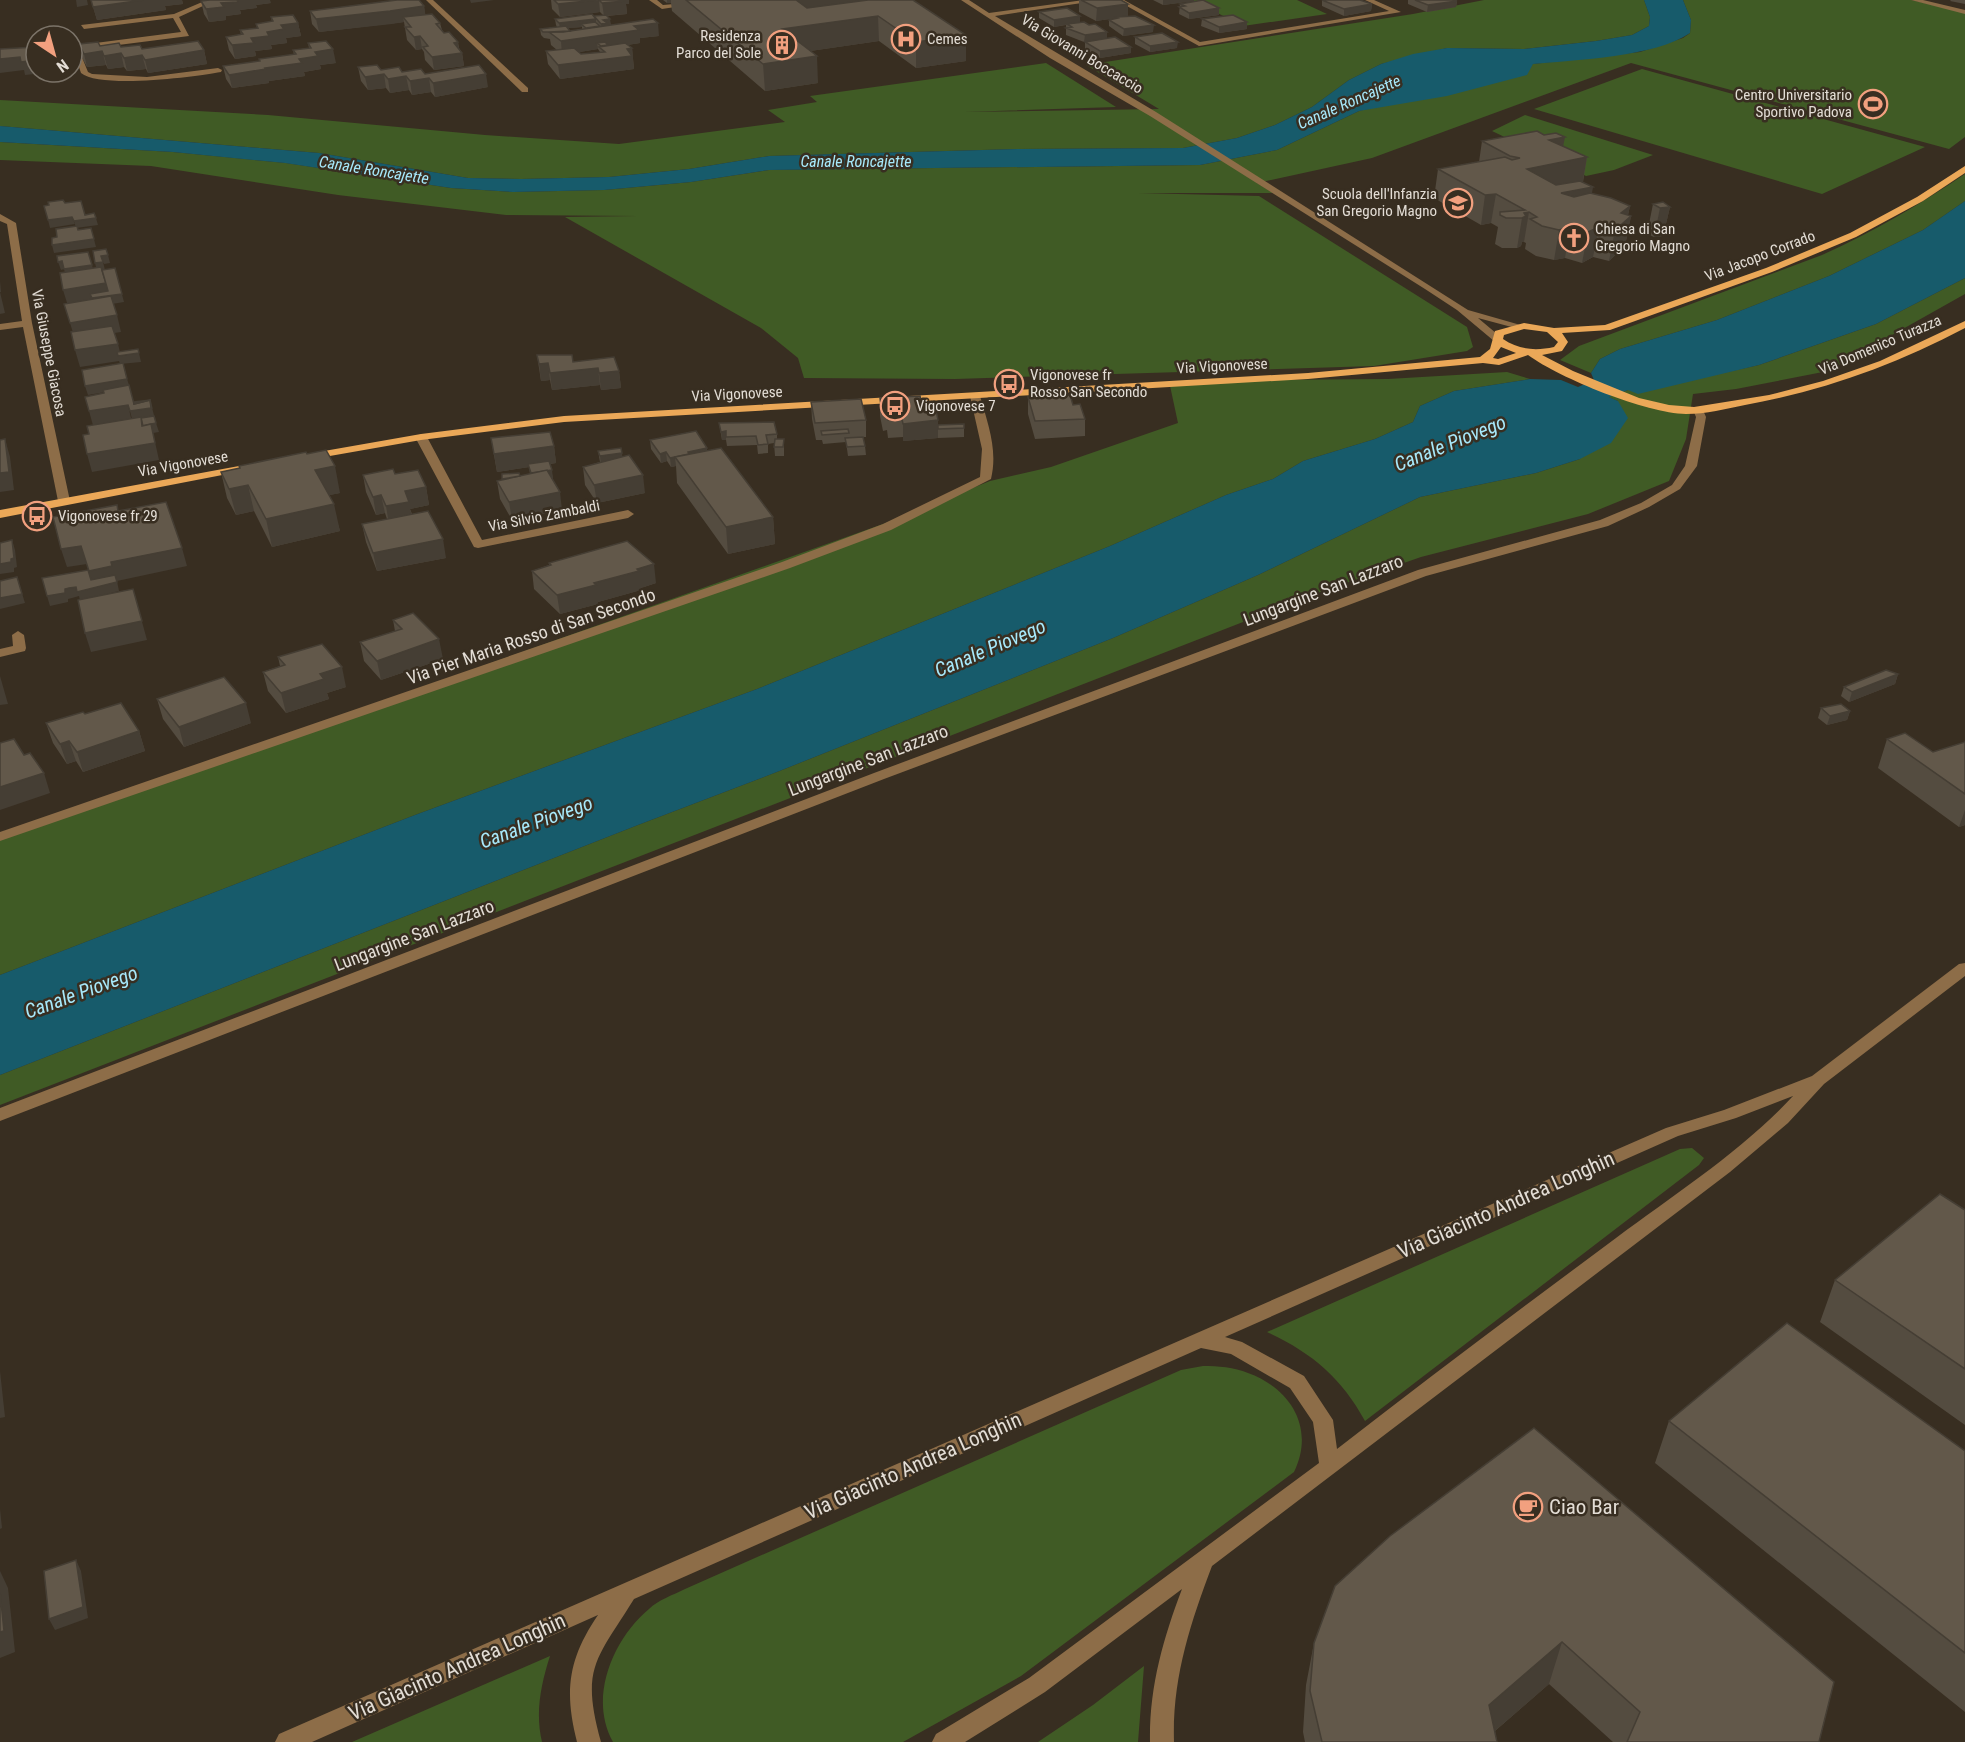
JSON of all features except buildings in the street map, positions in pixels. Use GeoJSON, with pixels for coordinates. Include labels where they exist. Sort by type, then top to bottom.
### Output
{"type":"FeatureCollection","features":[{"type":"Feature","properties":{"kind":"main road","name":"Via Jacopo Corrado"},"geometry":{"type":"LineString","coordinates":[[1519,326],[1551,331],[1606,328],[1769,270],[1854,236],[1920,199],[1965,169]]}},
{"type":"Feature","properties":{"kind":"main road","name":"Via Domenico Turazza"},"geometry":{"type":"LineString","coordinates":[[1561,370],[1633,399],[1669,408],[1698,410],[1766,399],[1818,387],[1860,373],[1934,341],[1965,324]]}},
{"type":"Feature","properties":{"kind":"main road"},"geometry":{"type":"LineString","coordinates":[[1483,360],[1494,354],[1499,333],[1506,328],[1519,326]]}},
{"type":"Feature","properties":{"kind":"main road","name":"Via Vigonovese"},"geometry":{"type":"LineString","coordinates":[[294,460],[421,437],[564,418],[1308,376],[1483,360],[1499,362],[1530,352],[1551,351],[1562,346],[1562,338],[1551,331]]}},
{"type":"Feature","properties":{"kind":"main road"},"geometry":{"type":"LineString","coordinates":[[1498,339],[1515,350],[1530,352],[1561,370]]}},
{"type":"Feature","properties":{"kind":"main road"},"geometry":{"type":"LineString","coordinates":[[1499,362],[1561,370]]}},
{"type":"Feature","properties":{"kind":"main road","name":"Via Vigonovese"},"geometry":{"type":"LineString","coordinates":[[0,514],[248,468]]}},
{"type":"Feature","properties":{"kind":"street"},"geometry":{"type":"LineString","coordinates":[[84,27],[175,15],[213,0]]}},
{"type":"Feature","properties":{"kind":"street"},"geometry":{"type":"LineString","coordinates":[[429,0],[525,90]]}},
{"type":"Feature","properties":{"kind":"street"},"geometry":{"type":"LineString","coordinates":[[652,0],[662,8],[718,0]]}},
{"type":"Feature","properties":{"kind":"street","name":"Via Giovanni Boccaccio"},"geometry":{"type":"LineString","coordinates":[[964,0],[1053,56],[1169,123],[1257,182],[1460,308]]}},
{"type":"Feature","properties":{"kind":"street"},"geometry":{"type":"LineString","coordinates":[[989,15],[1099,0]]}},
{"type":"Feature","properties":{"kind":"street"},"geometry":{"type":"LineString","coordinates":[[1119,0],[1199,44],[1397,12],[1368,0]]}},
{"type":"Feature","properties":{"kind":"street"},"geometry":{"type":"LineString","coordinates":[[1914,0],[1965,12]]}},
{"type":"Feature","properties":{"kind":"street"},"geometry":{"type":"LineString","coordinates":[[175,15],[186,34],[75,48],[85,73],[98,77],[147,79],[220,71]]}},
{"type":"Feature","properties":{"kind":"street","name":"Via Giuseppe Giacosa"},"geometry":{"type":"LineString","coordinates":[[0,217],[11,223],[27,323],[64,501]]}},
{"type":"Feature","properties":{"kind":"street"},"geometry":{"type":"LineString","coordinates":[[1460,308],[1487,319],[1519,326]]}},
{"type":"Feature","properties":{"kind":"street"},"geometry":{"type":"LineString","coordinates":[[1460,308],[1498,339]]}},
{"type":"Feature","properties":{"kind":"street"},"geometry":{"type":"LineString","coordinates":[[0,327],[27,323]]}},
{"type":"Feature","properties":{"kind":"street","name":"Via Pier Maria Rosso di San Secondo"},"geometry":{"type":"LineString","coordinates":[[0,837],[681,603],[887,527],[985,479],[990,468],[989,456],[975,396]]}},
{"type":"Feature","properties":{"kind":"street","name":"Lungargine San Lazzaro"},"geometry":{"type":"LineString","coordinates":[[0,1116],[868,780],[1422,573],[1604,523],[1645,506],[1676,487],[1691,465],[1700,425],[1701,417],[1698,410]]}},
{"type":"Feature","properties":{"kind":"street","name":"Via Silvio Zambaldi"},"geometry":{"type":"LineString","coordinates":[[421,437],[478,544],[628,514]]}},
{"type":"Feature","properties":{"kind":"street"},"geometry":{"type":"LineString","coordinates":[[0,653],[20,648],[18,635]]}},
{"type":"Feature","properties":{"kind":"street","name":"Via Giacinto Andrea Longhin"},"geometry":{"type":"LineString","coordinates":[[944,1742],[1036,1685],[1330,1466],[1461,1364],[1740,1155],[1782,1119],[1818,1080],[1965,968]]}},
{"type":"Feature","properties":{"kind":"street","name":"Via Giacinto Andrea Longhin"},"geometry":{"type":"LineString","coordinates":[[287,1742],[1672,1132],[1730,1114],[1818,1080]]}},
{"type":"Feature","properties":{"kind":"street"},"geometry":{"type":"LineString","coordinates":[[1198,1340],[1234,1347],[1297,1382],[1323,1420],[1330,1466]]}},
{"type":"Feature","properties":{"kind":"street"},"geometry":{"type":"LineString","coordinates":[[1162,1742],[1160,1715],[1167,1667],[1179,1623],[1204,1560]]}},
{"type":"Feature","properties":{"kind":"street","name":"Via Giacinto Andrea Longhin"},"geometry":{"type":"LineString","coordinates":[[589,1742],[580,1713],[579,1675],[592,1640],[628,1592]]}},
{"type":"Feature","properties":{"kind":"green space"},"geometry":{"type":"Polygon","coordinates":[[[1192,0],[1297,0],[1327,14],[1243,26],[1192,0]]]}},
{"type":"Feature","properties":{"kind":"green space"},"geometry":{"type":"Polygon","coordinates":[[[1484,0],[1644,0],[1650,17],[1649,26],[1632,35],[1596,41],[1524,49],[1447,48],[1381,64],[1349,80],[1312,107],[1275,125],[1237,138],[1183,148],[1018,149],[769,156],[689,169],[609,177],[521,179],[468,178],[319,153],[0,126],[0,100],[268,115],[485,135],[619,144],[785,122],[768,110],[817,102],[810,96],[1046,63],[1116,107],[964,112],[1159,109],[1086,65],[1413,14],[1484,0]]]}},
{"type":"Feature","properties":{"kind":"green space"},"geometry":{"type":"Polygon","coordinates":[[[1683,0],[1911,0],[1965,12],[1965,137],[1949,149],[1631,63],[1372,158],[1257,183],[1273,193],[1139,193],[1259,196],[1467,327],[1473,347],[1467,351],[1374,366],[955,379],[804,378],[798,358],[761,328],[565,217],[638,216],[506,215],[338,195],[151,166],[0,160],[0,142],[173,152],[286,163],[451,188],[513,192],[604,190],[691,182],[769,170],[1200,165],[1277,150],[1359,111],[1533,64],[1640,52],[1683,38],[1690,33],[1691,20],[1683,0]]]}},
{"type":"Feature","properties":{"kind":"green space"},"geometry":{"type":"Polygon","coordinates":[[[1642,69],[1925,147],[1822,194],[1534,109],[1642,69]]]}},
{"type":"Feature","properties":{"kind":"green space"},"geometry":{"type":"Polygon","coordinates":[[[1525,115],[1653,155],[1614,170],[1586,176],[1492,131],[1525,115]]]}},
{"type":"Feature","properties":{"kind":"green space"},"geometry":{"type":"Polygon","coordinates":[[[1965,174],[1965,201],[1923,230],[1829,276],[1717,320],[1620,349],[1600,359],[1591,373],[1560,360],[1579,346],[1822,255],[1895,218],[1965,174]]]}},
{"type":"Feature","properties":{"kind":"green space"},"geometry":{"type":"Polygon","coordinates":[[[1965,278],[1965,294],[1828,371],[1736,389],[1693,394],[1686,439],[1669,481],[1588,514],[1421,557],[1315,594],[0,1105],[0,1075],[782,770],[1113,638],[1258,575],[1420,497],[1536,473],[1580,459],[1618,401],[1608,397],[1628,390],[1759,365],[1876,324],[1965,278]]]}},
{"type":"Feature","properties":{"kind":"green space"},"geometry":{"type":"Polygon","coordinates":[[[1507,372],[1530,379],[1454,391],[1420,406],[1413,422],[1375,439],[1303,461],[1273,479],[1226,495],[1110,546],[757,689],[415,815],[0,975],[0,837],[883,524],[990,481],[1051,467],[1178,423],[1169,381],[1388,379],[1507,372]]]}},
{"type":"Feature","properties":{"kind":"green space"},"geometry":{"type":"Polygon","coordinates":[[[1692,1148],[1704,1158],[1699,1165],[1365,1421],[1346,1392],[1324,1368],[1298,1348],[1267,1332],[1680,1149],[1692,1148]]]}},
{"type":"Feature","properties":{"kind":"green space"},"geometry":{"type":"Polygon","coordinates":[[[1203,1366],[1226,1367],[1248,1373],[1277,1389],[1287,1400],[1295,1412],[1302,1441],[1300,1456],[1294,1472],[1021,1676],[903,1742],[613,1742],[606,1725],[603,1707],[608,1670],[625,1636],[636,1622],[657,1603],[1181,1370],[1203,1366]]]}},
{"type":"Feature","properties":{"kind":"green space"},"geometry":{"type":"Polygon","coordinates":[[[550,1656],[540,1699],[539,1720],[542,1742],[352,1742],[550,1656]]]}},
{"type":"Feature","properties":{"kind":"green space"},"geometry":{"type":"Polygon","coordinates":[[[1144,1666],[1138,1742],[1038,1742],[1093,1705],[1144,1666]]]}},
{"type":"Feature","properties":{"kind":"water","name":"Canale Roncajette"},"geometry":{"type":"Polygon","coordinates":[[[1644,0],[1683,0],[1691,20],[1690,33],[1675,41],[1636,52],[1592,59],[1533,64],[1527,75],[1447,96],[1359,111],[1277,150],[1200,165],[769,170],[691,182],[604,190],[513,192],[451,188],[285,163],[173,152],[0,142],[0,126],[319,153],[468,178],[521,179],[609,177],[689,169],[769,156],[1018,149],[1183,148],[1237,138],[1275,125],[1312,107],[1349,80],[1381,64],[1413,54],[1447,48],[1524,49],[1632,35],[1649,26],[1650,17],[1644,0]]]}},
{"type":"Feature","properties":{"kind":"water","name":"Canale Piovego"},"geometry":{"type":"Polygon","coordinates":[[[1965,201],[1965,278],[1876,324],[1759,365],[1638,394],[1628,390],[1609,397],[1618,401],[1628,418],[1611,443],[1580,459],[1536,473],[1420,497],[1258,575],[1113,638],[782,770],[0,1075],[0,975],[415,815],[757,689],[1110,546],[1226,495],[1273,479],[1303,461],[1375,439],[1413,422],[1420,406],[1454,391],[1530,379],[1561,380],[1578,387],[1594,380],[1591,373],[1600,359],[1620,349],[1717,320],[1829,276],[1923,230],[1965,201]]]}},
{"type":"Feature","properties":{"kind":"place","name":"Cemes"},"geometry":{"type":"Point","coordinates":[906,39]}},
{"type":"Feature","properties":{"kind":"place","name":"Residenza Parco del Sole"},"geometry":{"type":"Point","coordinates":[782,45]}},
{"type":"Feature","properties":{"kind":"place","name":"Centro Universitario Sportivo Padova"},"geometry":{"type":"Point","coordinates":[1873,104]}},
{"type":"Feature","properties":{"kind":"place","name":"Scuola dell'Infanzia San Gregorio Magno"},"geometry":{"type":"Point","coordinates":[1458,203]}},
{"type":"Feature","properties":{"kind":"place","name":"Chiesa di San Gregorio Magno"},"geometry":{"type":"Point","coordinates":[1574,238]}},
{"type":"Feature","properties":{"kind":"place","name":"Vigonovese fr Rosso San Secondo"},"geometry":{"type":"Point","coordinates":[1009,384]}},
{"type":"Feature","properties":{"kind":"place","name":"Vigonovese 7"},"geometry":{"type":"Point","coordinates":[895,406]}},
{"type":"Feature","properties":{"kind":"place","name":"Vigonovese fr 29"},"geometry":{"type":"Point","coordinates":[37,516]}},
{"type":"Feature","properties":{"kind":"place","name":"Ciao Bar"},"geometry":{"type":"Point","coordinates":[1528,1507]}}]}
